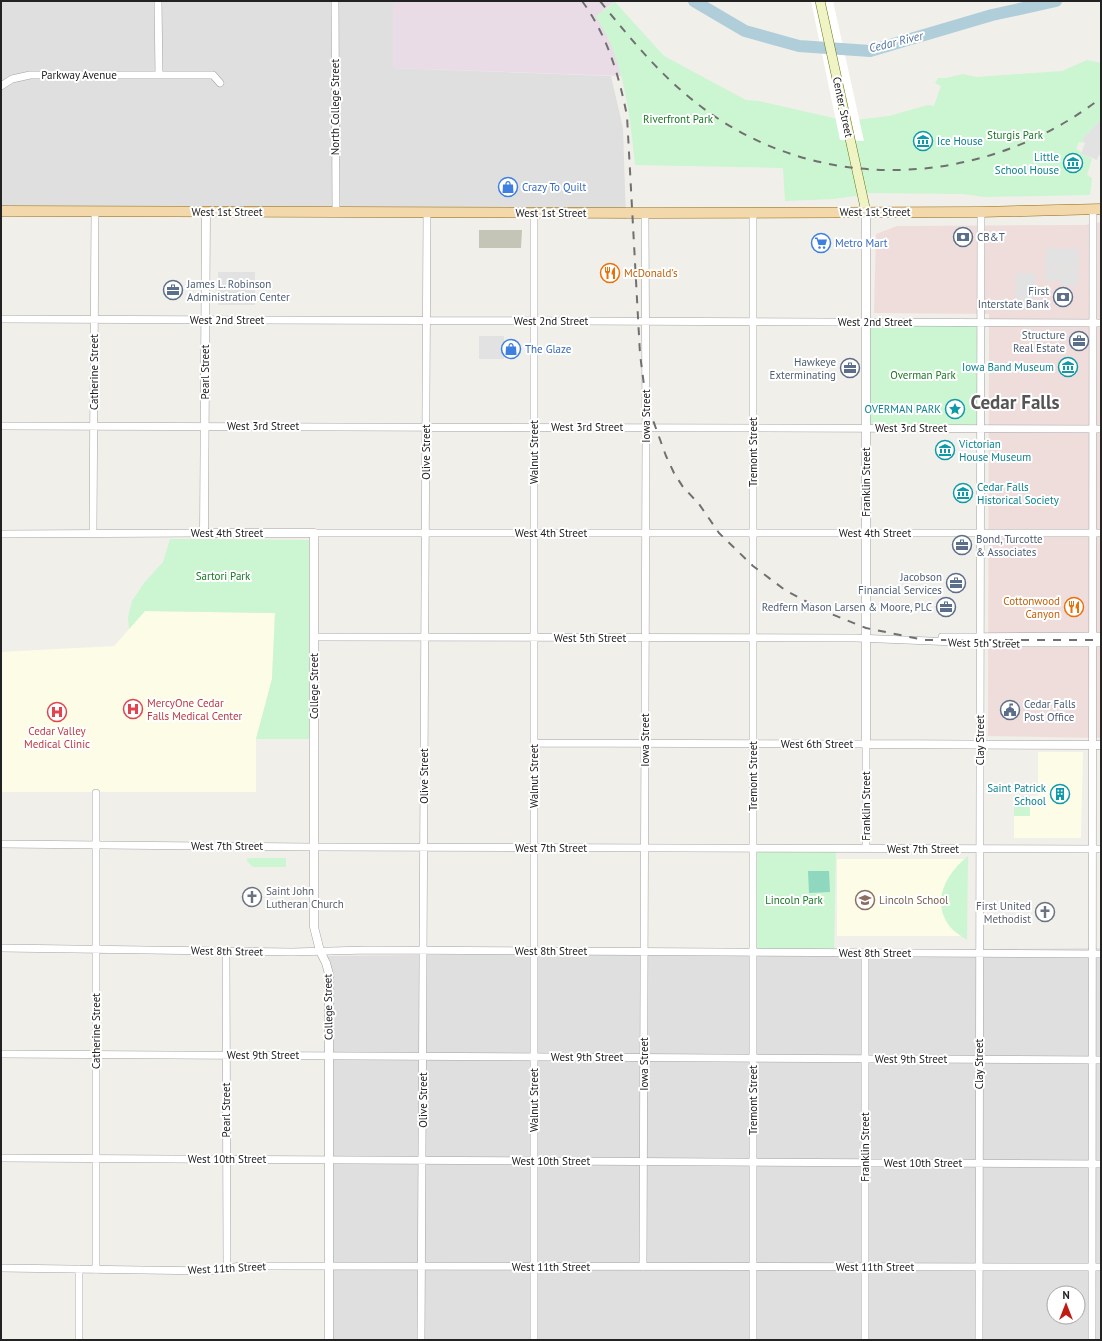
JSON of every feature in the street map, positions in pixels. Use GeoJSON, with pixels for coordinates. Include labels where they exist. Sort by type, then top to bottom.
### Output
{"type":"FeatureCollection","features":[{"type":"Feature","properties":{"kind":"main road","name":"Center Street"},"geometry":{"type":"LineString","coordinates":[[820,1],[866,212]]}},
{"type":"Feature","properties":{"kind":"main road","name":"West 1st Street"},"geometry":{"type":"LineString","coordinates":[[1,211],[645,213],[980,212],[1097,209]]}},
{"type":"Feature","properties":{"kind":"street"},"geometry":{"type":"LineString","coordinates":[[158,1],[159,75]]}},
{"type":"Feature","properties":{"kind":"street","name":"North College Street"},"geometry":{"type":"LineString","coordinates":[[334,1],[336,213]]}},
{"type":"Feature","properties":{"kind":"street","name":"Parkway Avenue"},"geometry":{"type":"LineString","coordinates":[[1,86],[12,79],[30,75],[213,75],[220,83]]}},
{"type":"Feature","properties":{"kind":"street"},"geometry":{"type":"LineString","coordinates":[[1092,1340],[1092,849],[1097,745],[1093,640],[1093,323],[1097,209]]}},
{"type":"Feature","properties":{"kind":"street","name":"Catherine Street"},"geometry":{"type":"LineString","coordinates":[[93,533],[95,212]]}},
{"type":"Feature","properties":{"kind":"street","name":"Pearl Street"},"geometry":{"type":"LineString","coordinates":[[204,533],[206,212]]}},
{"type":"Feature","properties":{"kind":"street","name":"Olive Street"},"geometry":{"type":"LineString","coordinates":[[421,1340],[427,212]]}},
{"type":"Feature","properties":{"kind":"street","name":"Walnut Street"},"geometry":{"type":"LineString","coordinates":[[534,212],[534,1340]]}},
{"type":"Feature","properties":{"kind":"street","name":"Tremont Street"},"geometry":{"type":"LineString","coordinates":[[753,212],[753,1340]]}},
{"type":"Feature","properties":{"kind":"street","name":"Franklin Street"},"geometry":{"type":"LineString","coordinates":[[866,212],[866,848]]}},
{"type":"Feature","properties":{"kind":"street","name":"Clay Street"},"geometry":{"type":"LineString","coordinates":[[979,1340],[980,212]]}},
{"type":"Feature","properties":{"kind":"street","name":"Iowa Street"},"geometry":{"type":"LineString","coordinates":[[643,1267],[646,533],[645,213]]}},
{"type":"Feature","properties":{"kind":"street","name":"West 2nd Street"},"geometry":{"type":"LineString","coordinates":[[1,320],[1101,323]]}},
{"type":"Feature","properties":{"kind":"street","name":"West 3rd Street"},"geometry":{"type":"LineString","coordinates":[[1,426],[1101,429]]}},
{"type":"Feature","properties":{"kind":"street","name":"College Street"},"geometry":{"type":"LineString","coordinates":[[314,533],[314,927],[320,951],[326,963],[329,974],[329,1340]]}},
{"type":"Feature","properties":{"kind":"street","name":"West 4th Street"},"geometry":{"type":"LineString","coordinates":[[1,534],[1101,533]]}},
{"type":"Feature","properties":{"kind":"street","name":"West 5th Street"},"geometry":{"type":"LineString","coordinates":[[1093,640],[1101,636]]}},
{"type":"Feature","properties":{"kind":"street","name":"West 5th Street"},"geometry":{"type":"LineString","coordinates":[[314,637],[753,639],[866,638],[980,641],[1093,640],[1101,643]]}},
{"type":"Feature","properties":{"kind":"street","name":"West 6th Street"},"geometry":{"type":"LineString","coordinates":[[534,743],[1097,745]]}},
{"type":"Feature","properties":{"kind":"street","name":"Catherine Street"},"geometry":{"type":"LineString","coordinates":[[96,793],[96,1270]]}},
{"type":"Feature","properties":{"kind":"street","name":"West 7th Street"},"geometry":{"type":"LineString","coordinates":[[1,844],[96,846],[534,848],[1101,849]]}},
{"type":"Feature","properties":{"kind":"street","name":"West 8th Street"},"geometry":{"type":"LineString","coordinates":[[1,948],[226,951],[1101,954]]}},
{"type":"Feature","properties":{"kind":"street","name":"Pearl Street"},"geometry":{"type":"LineString","coordinates":[[226,951],[227,1268]]}},
{"type":"Feature","properties":{"kind":"street","name":"Franklin Street"},"geometry":{"type":"LineString","coordinates":[[865,953],[865,1340]]}},
{"type":"Feature","properties":{"kind":"street","name":"West 9th Street"},"geometry":{"type":"LineString","coordinates":[[1,1054],[1101,1060]]}},
{"type":"Feature","properties":{"kind":"street","name":"West 10th Street"},"geometry":{"type":"LineString","coordinates":[[1,1158],[1101,1164]]}},
{"type":"Feature","properties":{"kind":"street","name":"West 11th Street"},"geometry":{"type":"LineString","coordinates":[[1,1268],[213,1271],[240,1266],[1101,1267]]}},
{"type":"Feature","properties":{"kind":"street"},"geometry":{"type":"LineString","coordinates":[[79,1269],[79,1340]]}},
{"type":"Feature","properties":{"kind":"shaded area"},"geometry":{"type":"Polygon","coordinates":[[[1,1],[393,1],[393,68],[611,76],[623,128],[626,219],[1,208],[1,1]]]}},
{"type":"Feature","properties":{"kind":"shaded area"},"geometry":{"type":"Polygon","coordinates":[[[393,1],[615,1],[597,16],[615,47],[621,76],[393,68],[393,1]]]}},
{"type":"Feature","properties":{"kind":"shaded area"},"geometry":{"type":"Polygon","coordinates":[[[1101,120],[1101,156],[1099,155],[1097,160],[1081,154],[1085,143],[1082,139],[1101,120]]]}},
{"type":"Feature","properties":{"kind":"shaded area"},"geometry":{"type":"Polygon","coordinates":[[[1101,222],[1101,738],[988,736],[989,314],[874,313],[876,234],[897,226],[1085,225],[1101,222]]]}},
{"type":"Feature","properties":{"kind":"shaded area"},"geometry":{"type":"Polygon","coordinates":[[[479,230],[522,230],[521,248],[479,248],[479,230]]]}},
{"type":"Feature","properties":{"kind":"shaded area"},"geometry":{"type":"Polygon","coordinates":[[[1046,248],[1079,249],[1079,269],[1045,269],[1046,248]]]}},
{"type":"Feature","properties":{"kind":"shaded area"},"geometry":{"type":"Polygon","coordinates":[[[1045,270],[1078,270],[1078,286],[1061,286],[1061,281],[1046,281],[1045,270]]]}},
{"type":"Feature","properties":{"kind":"shaded area"},"geometry":{"type":"Polygon","coordinates":[[[218,272],[255,272],[255,305],[218,305],[218,272]]]}},
{"type":"Feature","properties":{"kind":"shaded area"},"geometry":{"type":"Polygon","coordinates":[[[1016,273],[1035,273],[1035,309],[1016,309],[1016,273]]]}},
{"type":"Feature","properties":{"kind":"shaded area"},"geometry":{"type":"Polygon","coordinates":[[[479,336],[504,336],[504,359],[479,359],[479,336]]]}},
{"type":"Feature","properties":{"kind":"shaded area","name":"MercyOne Cedar Falls Medical Center"},"geometry":{"type":"Polygon","coordinates":[[[145,611],[275,613],[272,679],[256,739],[256,792],[1,792],[1,652],[114,646],[145,611]]]}},
{"type":"Feature","properties":{"kind":"shaded area"},"geometry":{"type":"Polygon","coordinates":[[[1038,752],[1083,752],[1081,838],[1014,838],[1014,796],[1038,796],[1038,752]]]}},
{"type":"Feature","properties":{"kind":"shaded area"},"geometry":{"type":"Polygon","coordinates":[[[837,859],[964,859],[964,936],[837,936],[837,859]]]}},
{"type":"Feature","properties":{"kind":"shaded area"},"geometry":{"type":"Polygon","coordinates":[[[1101,948],[1101,1340],[325,1340],[324,956],[1101,948]]]}},
{"type":"Feature","properties":{"kind":"green space"},"geometry":{"type":"Polygon","coordinates":[[[615,2],[664,56],[746,100],[759,101],[847,121],[889,116],[928,105],[934,106],[941,86],[935,83],[938,78],[946,78],[963,74],[976,77],[1062,71],[1087,60],[1101,63],[1101,120],[1082,139],[1085,143],[1079,142],[1076,149],[1082,152],[1081,154],[1092,159],[1087,175],[1092,178],[1090,195],[985,197],[963,194],[862,193],[862,195],[833,199],[785,201],[783,168],[635,165],[630,121],[622,78],[611,46],[596,16],[615,2]]]}},
{"type":"Feature","properties":{"kind":"green space","name":"Overman Park"},"geometry":{"type":"Polygon","coordinates":[[[866,322],[980,322],[980,428],[866,428],[866,322]]]}},
{"type":"Feature","properties":{"kind":"green space","name":"Sartori Park"},"geometry":{"type":"Polygon","coordinates":[[[170,539],[309,540],[309,739],[256,739],[272,679],[275,613],[145,611],[129,629],[128,617],[132,601],[144,583],[163,562],[170,539]]]}},
{"type":"Feature","properties":{"kind":"green space"},"geometry":{"type":"Polygon","coordinates":[[[1014,796],[1030,796],[1030,816],[1014,816],[1014,796]]]}},
{"type":"Feature","properties":{"kind":"green space","name":"Lincoln Park"},"geometry":{"type":"Polygon","coordinates":[[[753,848],[836,848],[834,953],[753,953],[753,848]]]}},
{"type":"Feature","properties":{"kind":"green space"},"geometry":{"type":"Polygon","coordinates":[[[968,856],[967,940],[952,929],[945,919],[941,899],[947,880],[960,863],[968,856]]]}},
{"type":"Feature","properties":{"kind":"green space"},"geometry":{"type":"Polygon","coordinates":[[[247,858],[286,858],[286,867],[253,867],[247,861],[247,858]]]}},
{"type":"Feature","properties":{"kind":"green space"},"geometry":{"type":"Polygon","coordinates":[[[808,871],[829,871],[830,892],[809,893],[808,871]]]}},
{"type":"Feature","properties":{"kind":"pier"},"geometry":{"type":"Polygon","coordinates":[[[811,1],[833,1],[864,141],[840,140],[811,1]]]}},
{"type":"Feature","properties":{"kind":"waterway","name":"Cedar River"},"geometry":{"type":"LineString","coordinates":[[694,1],[745,31],[799,46],[870,51],[992,15],[1056,1]]}},
{"type":"Feature","properties":{"kind":"railway"},"geometry":{"type":"LineString","coordinates":[[582,1],[591,14],[611,56],[627,116],[640,354],[646,401],[666,456],[674,473],[683,487],[699,504],[719,533],[753,566],[785,590],[824,611],[866,628],[924,640],[1101,640]]}},
{"type":"Feature","properties":{"kind":"railway"},"geometry":{"type":"LineString","coordinates":[[600,1],[650,60],[691,99],[707,111],[753,139],[803,158],[854,168],[906,170],[958,163],[1008,149],[1056,127],[1101,98]]}},
{"type":"Feature","properties":{"kind":"place","name":"Ice House"},"geometry":{"type":"Point","coordinates":[923,141]}},
{"type":"Feature","properties":{"kind":"place","name":"Little School House"},"geometry":{"type":"Point","coordinates":[1073,163]}},
{"type":"Feature","properties":{"kind":"place","name":"Crazy To Quilt"},"geometry":{"type":"Point","coordinates":[508,187]}},
{"type":"Feature","properties":{"kind":"place","name":"CB&T"},"geometry":{"type":"Point","coordinates":[963,237]}},
{"type":"Feature","properties":{"kind":"place","name":"Metro Mart"},"geometry":{"type":"Point","coordinates":[821,243]}},
{"type":"Feature","properties":{"kind":"place","name":"McDonald's"},"geometry":{"type":"Point","coordinates":[610,273]}},
{"type":"Feature","properties":{"kind":"place","name":"James L. Robinson Administration Center"},"geometry":{"type":"Point","coordinates":[173,290]}},
{"type":"Feature","properties":{"kind":"place","name":"First Interstate Bank"},"geometry":{"type":"Point","coordinates":[1063,297]}},
{"type":"Feature","properties":{"kind":"place","name":"Structure Real Estate"},"geometry":{"type":"Point","coordinates":[1079,341]}},
{"type":"Feature","properties":{"kind":"place","name":"The Glaze"},"geometry":{"type":"Point","coordinates":[511,349]}},
{"type":"Feature","properties":{"kind":"place","name":"Iowa Band Museum"},"geometry":{"type":"Point","coordinates":[1068,367]}},
{"type":"Feature","properties":{"kind":"place","name":"Hawkeye Exterminating"},"geometry":{"type":"Point","coordinates":[850,368]}},
{"type":"Feature","properties":{"kind":"place","name":"OVERMAN PARK"},"geometry":{"type":"Point","coordinates":[955,409]}},
{"type":"Feature","properties":{"kind":"place","name":"Victorian House Museum"},"geometry":{"type":"Point","coordinates":[945,450]}},
{"type":"Feature","properties":{"kind":"place","name":"Cedar Falls Historical Society"},"geometry":{"type":"Point","coordinates":[963,493]}},
{"type":"Feature","properties":{"kind":"place","name":"Bond, Turcotte & Associates"},"geometry":{"type":"Point","coordinates":[962,545]}},
{"type":"Feature","properties":{"kind":"place","name":"Jacobson Financial Services"},"geometry":{"type":"Point","coordinates":[956,583]}},
{"type":"Feature","properties":{"kind":"place","name":"Redfern Mason Larsen & Moore, PLC"},"geometry":{"type":"Point","coordinates":[946,607]}},
{"type":"Feature","properties":{"kind":"place","name":"Cottonwood Canyon"},"geometry":{"type":"Point","coordinates":[1074,607]}},
{"type":"Feature","properties":{"kind":"place","name":"MercyOne Cedar Falls Medical Center"},"geometry":{"type":"Point","coordinates":[133,709]}},
{"type":"Feature","properties":{"kind":"place","name":"Cedar Falls Post Office"},"geometry":{"type":"Point","coordinates":[1010,710]}},
{"type":"Feature","properties":{"kind":"place","name":"Cedar Valley Medical Clinic"},"geometry":{"type":"Point","coordinates":[57,712]}},
{"type":"Feature","properties":{"kind":"place","name":"Saint Patrick School"},"geometry":{"type":"Point","coordinates":[1060,794]}},
{"type":"Feature","properties":{"kind":"place","name":"Saint John Lutheran Church"},"geometry":{"type":"Point","coordinates":[252,897]}},
{"type":"Feature","properties":{"kind":"place","name":"Lincoln School"},"geometry":{"type":"Point","coordinates":[865,900]}},
{"type":"Feature","properties":{"kind":"place","name":"First United Methodist"},"geometry":{"type":"Point","coordinates":[1045,912]}},
{"type":"Feature","properties":{"kind":"district","name":"Cedar Falls"},"geometry":{"type":"Point","coordinates":[1015,402]}},
{"type":"Feature","properties":{"kind":"park label","name":"Riverfront Park"},"geometry":{"type":"Point","coordinates":[678,119]}},
{"type":"Feature","properties":{"kind":"park label","name":"Sturgis Park"},"geometry":{"type":"Point","coordinates":[1015,135]}}]}
